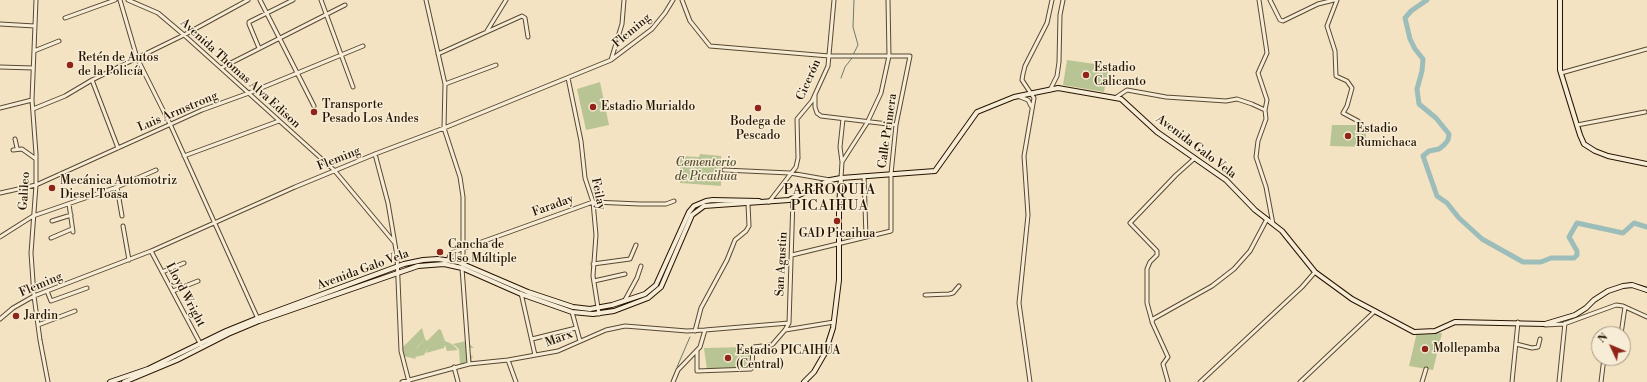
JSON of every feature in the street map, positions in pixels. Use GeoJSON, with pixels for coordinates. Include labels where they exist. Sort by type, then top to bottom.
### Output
{"type":"FeatureCollection","features":[{"type":"Feature","properties":{"kind":"main road"},"geometry":{"type":"LineString","coordinates":[[1560,0],[1561,73],[1576,125],[1582,139],[1589,147],[1608,156],[1647,164]]}},
{"type":"Feature","properties":{"kind":"main road","name":"Avenida Galo Vela"},"geometry":{"type":"LineString","coordinates":[[398,269],[430,264],[463,266],[521,294],[572,312],[599,314],[614,311],[644,300],[657,292],[666,278],[692,215],[698,210],[711,206],[793,199],[830,180],[841,178],[935,171],[977,112],[1014,97],[1058,88],[1121,99],[1157,132],[1226,180],[1267,220],[1282,231],[1315,272],[1352,299],[1414,332],[1435,331],[1455,322],[1518,322],[1545,324],[1576,315],[1608,291],[1623,286],[1632,285],[1647,290]]}},
{"type":"Feature","properties":{"kind":"main road"},"geometry":{"type":"LineString","coordinates":[[804,382],[814,372],[825,353],[834,322],[839,280],[839,206],[841,178]]}},
{"type":"Feature","properties":{"kind":"main road","name":"Avenida Galo Vela"},"geometry":{"type":"LineString","coordinates":[[124,382],[258,319],[331,295],[423,260],[448,260],[521,289],[573,307],[598,309],[624,302],[648,292],[658,282],[689,212],[694,206],[713,200],[767,202]]}},
{"type":"Feature","properties":{"kind":"main road","name":"Avenida Galo Vela"},"geometry":{"type":"LineString","coordinates":[[110,382],[149,371]]}},
{"type":"Feature","properties":{"kind":"street","name":"Galileo"},"geometry":{"type":"LineString","coordinates":[[36,0],[32,100],[36,160],[36,186],[31,253],[34,296],[48,382]]}},
{"type":"Feature","properties":{"kind":"street"},"geometry":{"type":"LineString","coordinates":[[65,18],[115,0]]}},
{"type":"Feature","properties":{"kind":"street"},"geometry":{"type":"LineString","coordinates":[[120,0],[137,58],[170,124],[258,319]]}},
{"type":"Feature","properties":{"kind":"street","name":"Avenida Thomas Alva Edison"},"geometry":{"type":"LineString","coordinates":[[128,0],[158,13],[184,34],[334,170],[394,242]]}},
{"type":"Feature","properties":{"kind":"street"},"geometry":{"type":"LineString","coordinates":[[33,109],[65,96],[92,80],[248,0]]}},
{"type":"Feature","properties":{"kind":"street"},"geometry":{"type":"LineString","coordinates":[[260,0],[314,106]]}},
{"type":"Feature","properties":{"kind":"street"},"geometry":{"type":"LineString","coordinates":[[259,48],[249,24],[252,20],[293,0]]}},
{"type":"Feature","properties":{"kind":"street"},"geometry":{"type":"LineString","coordinates":[[321,0],[352,87]]}},
{"type":"Feature","properties":{"kind":"street"},"geometry":{"type":"LineString","coordinates":[[426,0],[445,84],[444,128],[460,178],[463,197],[463,266],[470,364]]}},
{"type":"Feature","properties":{"kind":"street"},"geometry":{"type":"LineString","coordinates":[[486,32],[506,0]]}},
{"type":"Feature","properties":{"kind":"street"},"geometry":{"type":"LineString","coordinates":[[611,60],[622,24],[624,0]]}},
{"type":"Feature","properties":{"kind":"street","name":"Fleming"},"geometry":{"type":"LineString","coordinates":[[0,320],[13,308],[34,296],[129,260],[216,224],[254,205],[334,170],[444,128],[611,60],[652,29],[666,13],[673,0]]}},
{"type":"Feature","properties":{"kind":"street"},"geometry":{"type":"LineString","coordinates":[[682,0],[690,22],[710,46],[829,56],[889,56]]}},
{"type":"Feature","properties":{"kind":"street","name":"Cicerón"},"geometry":{"type":"LineString","coordinates":[[767,202],[796,167],[798,158],[797,120],[809,106],[828,66],[834,0]]}},
{"type":"Feature","properties":{"kind":"street"},"geometry":{"type":"LineString","coordinates":[[842,162],[867,123],[881,93],[889,56],[888,0]]}},
{"type":"Feature","properties":{"kind":"street"},"geometry":{"type":"LineString","coordinates":[[1030,382],[1019,303],[1028,214],[1024,156],[1031,106],[1034,98],[1022,80],[1023,69],[1047,23],[1052,0]]}},
{"type":"Feature","properties":{"kind":"street"},"geometry":{"type":"LineString","coordinates":[[1050,90],[1057,76],[1059,62],[1060,15],[1063,0]]}},
{"type":"Feature","properties":{"kind":"street"},"geometry":{"type":"LineString","coordinates":[[1259,0],[1267,53],[1258,73],[1267,95],[1265,110],[1266,119],[1258,141],[1256,157],[1266,188],[1273,224]]}},
{"type":"Feature","properties":{"kind":"street"},"geometry":{"type":"LineString","coordinates":[[1270,0],[1280,20],[1283,21],[1318,4],[1335,0],[1327,28],[1335,51],[1336,76],[1347,81],[1352,88],[1347,106],[1343,113],[1358,121]]}},
{"type":"Feature","properties":{"kind":"street"},"geometry":{"type":"LineString","coordinates":[[221,68],[345,5]]}},
{"type":"Feature","properties":{"kind":"street"},"geometry":{"type":"LineString","coordinates":[[438,54],[523,16],[525,18],[528,37]]}},
{"type":"Feature","properties":{"kind":"street"},"geometry":{"type":"LineString","coordinates":[[0,24],[35,26]]}},
{"type":"Feature","properties":{"kind":"street"},"geometry":{"type":"LineString","coordinates":[[34,51],[58,41]]}},
{"type":"Feature","properties":{"kind":"street","name":"Luis Armstrong"},"geometry":{"type":"LineString","coordinates":[[0,193],[36,186],[170,124],[363,46]]}},
{"type":"Feature","properties":{"kind":"street"},"geometry":{"type":"LineString","coordinates":[[1561,73],[1647,49]]}},
{"type":"Feature","properties":{"kind":"street","name":"Calle Primera"},"geometry":{"type":"LineString","coordinates":[[866,237],[891,230],[891,174],[896,125],[910,56],[889,56]]}},
{"type":"Feature","properties":{"kind":"street"},"geometry":{"type":"LineString","coordinates":[[445,84],[496,65]]}},
{"type":"Feature","properties":{"kind":"street"},"geometry":{"type":"LineString","coordinates":[[0,67],[33,68]]}},
{"type":"Feature","properties":{"kind":"street","name":"Feilay"},"geometry":{"type":"LineString","coordinates":[[568,78],[581,141],[585,178],[593,202],[596,235],[593,264],[599,314]]}},
{"type":"Feature","properties":{"kind":"street"},"geometry":{"type":"LineString","coordinates":[[92,80],[118,148]]}},
{"type":"Feature","properties":{"kind":"street"},"geometry":{"type":"LineString","coordinates":[[1115,98],[1127,90],[1166,97],[1226,101],[1237,100],[1252,104],[1265,110]]}},
{"type":"Feature","properties":{"kind":"street"},"geometry":{"type":"LineString","coordinates":[[815,95],[815,107],[817,113],[821,116],[867,123],[896,125]]}},
{"type":"Feature","properties":{"kind":"street"},"geometry":{"type":"LineString","coordinates":[[1014,97],[1023,97],[1028,100],[1031,106]]}},
{"type":"Feature","properties":{"kind":"street"},"geometry":{"type":"LineString","coordinates":[[0,108],[32,100]]}},
{"type":"Feature","properties":{"kind":"street"},"geometry":{"type":"LineString","coordinates":[[1576,125],[1645,112]]}},
{"type":"Feature","properties":{"kind":"street"},"geometry":{"type":"LineString","coordinates":[[841,178],[842,162],[840,147],[843,119]]}},
{"type":"Feature","properties":{"kind":"street"},"geometry":{"type":"LineString","coordinates":[[184,156],[279,120]]}},
{"type":"Feature","properties":{"kind":"street"},"geometry":{"type":"LineString","coordinates":[[15,139],[17,148]]}},
{"type":"Feature","properties":{"kind":"street"},"geometry":{"type":"LineString","coordinates":[[13,150],[17,148],[28,152],[36,160]]}},
{"type":"Feature","properties":{"kind":"street"},"geometry":{"type":"LineString","coordinates":[[375,154],[388,200],[398,269],[401,351],[408,381]]}},
{"type":"Feature","properties":{"kind":"street"},"geometry":{"type":"LineString","coordinates":[[1168,382],[1164,364],[1168,357],[1152,321],[1147,303],[1147,269],[1150,262],[1157,255],[1157,251],[1130,223],[1176,175],[1196,158]]}},
{"type":"Feature","properties":{"kind":"street"},"geometry":{"type":"LineString","coordinates":[[0,237],[33,216],[117,187],[156,170]]}},
{"type":"Feature","properties":{"kind":"street"},"geometry":{"type":"LineString","coordinates":[[724,170],[790,173],[830,180]]}},
{"type":"Feature","properties":{"kind":"street"},"geometry":{"type":"LineString","coordinates":[[792,255],[866,237],[864,176]]}},
{"type":"Feature","properties":{"kind":"street"},"geometry":{"type":"LineString","coordinates":[[117,187],[122,216]]}},
{"type":"Feature","properties":{"kind":"street","name":"San Agustin"},"geometry":{"type":"LineString","coordinates":[[785,330],[789,323],[793,199]]}},
{"type":"Feature","properties":{"kind":"street","name":"Faraday"},"geometry":{"type":"LineString","coordinates":[[448,260],[451,253],[593,202],[666,204],[674,202]]}},
{"type":"Feature","properties":{"kind":"street"},"geometry":{"type":"LineString","coordinates":[[51,238],[73,231],[69,204]]}},
{"type":"Feature","properties":{"kind":"street"},"geometry":{"type":"LineString","coordinates":[[695,331],[701,308],[727,260],[737,236],[746,231],[749,226],[748,204]]}},
{"type":"Feature","properties":{"kind":"street"},"geometry":{"type":"LineString","coordinates":[[52,221],[71,215]]}},
{"type":"Feature","properties":{"kind":"street"},"geometry":{"type":"LineString","coordinates":[[1152,321],[1212,286],[1234,269],[1250,251],[1267,220]]}},
{"type":"Feature","properties":{"kind":"street"},"geometry":{"type":"LineString","coordinates":[[123,226],[129,260]]}},
{"type":"Feature","properties":{"kind":"street"},"geometry":{"type":"LineString","coordinates":[[593,264],[630,259],[636,244]]}},
{"type":"Feature","properties":{"kind":"street","name":"Lloyd Wright"},"geometry":{"type":"LineString","coordinates":[[151,251],[201,346]]}},
{"type":"Feature","properties":{"kind":"street"},"geometry":{"type":"LineString","coordinates":[[162,272],[184,262]]}},
{"type":"Feature","properties":{"kind":"street"},"geometry":{"type":"LineString","coordinates":[[624,302],[637,278],[641,266]]}},
{"type":"Feature","properties":{"kind":"street"},"geometry":{"type":"LineString","coordinates":[[1200,382],[1302,287],[1315,272]]}},
{"type":"Feature","properties":{"kind":"street"},"geometry":{"type":"LineString","coordinates":[[594,281],[625,274]]}},
{"type":"Feature","properties":{"kind":"street"},"geometry":{"type":"LineString","coordinates":[[173,291],[198,281]]}},
{"type":"Feature","properties":{"kind":"street"},"geometry":{"type":"LineString","coordinates":[[924,295],[953,293],[959,286]]}},
{"type":"Feature","properties":{"kind":"street"},"geometry":{"type":"LineString","coordinates":[[47,291],[51,301],[87,288]]}},
{"type":"Feature","properties":{"kind":"street"},"geometry":{"type":"LineString","coordinates":[[521,289],[536,355]]}},
{"type":"Feature","properties":{"kind":"street"},"geometry":{"type":"LineString","coordinates":[[1538,323],[1541,326],[1565,323],[1616,305],[1625,307],[1647,317]]}},
{"type":"Feature","properties":{"kind":"street"},"geometry":{"type":"LineString","coordinates":[[1622,326],[1625,307]]}},
{"type":"Feature","properties":{"kind":"street"},"geometry":{"type":"LineString","coordinates":[[38,325],[75,310]]}},
{"type":"Feature","properties":{"kind":"street"},"geometry":{"type":"LineString","coordinates":[[1300,382],[1375,311]]}},
{"type":"Feature","properties":{"kind":"street"},"geometry":{"type":"LineString","coordinates":[[572,312],[580,341]]}},
{"type":"Feature","properties":{"kind":"street"},"geometry":{"type":"LineString","coordinates":[[697,352],[697,372],[751,369],[752,348],[754,346],[772,345],[785,330],[834,322]]}},
{"type":"Feature","properties":{"kind":"street"},"geometry":{"type":"LineString","coordinates":[[1512,382],[1518,322]]}},
{"type":"Feature","properties":{"kind":"street","name":"Marx"},"geometry":{"type":"LineString","coordinates":[[402,382],[454,367],[508,360],[558,351],[606,330],[625,326],[695,331],[789,323]]}},
{"type":"Feature","properties":{"kind":"street"},"geometry":{"type":"LineString","coordinates":[[1559,382],[1565,323]]}},
{"type":"Feature","properties":{"kind":"street"},"geometry":{"type":"LineString","coordinates":[[532,339],[576,328]]}},
{"type":"Feature","properties":{"kind":"street"},"geometry":{"type":"LineString","coordinates":[[673,382],[678,370],[697,352],[705,330]]}},
{"type":"Feature","properties":{"kind":"street"},"geometry":{"type":"LineString","coordinates":[[1516,344],[1532,348],[1538,347],[1540,339]]}},
{"type":"Feature","properties":{"kind":"street"},"geometry":{"type":"LineString","coordinates":[[508,360],[516,382]]}},
{"type":"Feature","properties":{"kind":"street"},"geometry":{"type":"LineString","coordinates":[[1601,382],[1603,366]]}},
{"type":"Feature","properties":{"kind":"street"},"geometry":{"type":"LineString","coordinates":[[454,367],[458,382]]}},
{"type":"Feature","properties":{"kind":"street"},"geometry":{"type":"LineString","coordinates":[[1422,382],[1426,369]]}},
{"type":"Feature","properties":{"kind":"green space"},"geometry":{"type":"Polygon","coordinates":[[[1067,60],[1109,66],[1104,92],[1063,85],[1067,60]]]}},
{"type":"Feature","properties":{"kind":"green space","name":"Estadio Murialdo"},"geometry":{"type":"Polygon","coordinates":[[[600,82],[609,125],[586,130],[577,89],[600,82]]]}},
{"type":"Feature","properties":{"kind":"green space","name":"Estadio Rumichaca"},"geometry":{"type":"Polygon","coordinates":[[[1332,125],[1366,125],[1366,147],[1330,146],[1332,125]]]}},
{"type":"Feature","properties":{"kind":"green space","name":"Cementerio de Picaihua"},"geometry":{"type":"Polygon","coordinates":[[[700,154],[721,156],[721,186],[680,183],[680,156],[699,157],[700,154]]]}},
{"type":"Feature","properties":{"kind":"green space"},"geometry":{"type":"Polygon","coordinates":[[[422,328],[427,341],[439,329],[441,330],[445,341],[452,344],[458,350],[447,351],[445,345],[444,348],[426,353],[428,348],[424,355],[415,357],[416,359],[403,356],[402,348],[422,328]]]}},
{"type":"Feature","properties":{"kind":"green space","name":"Mollepamba"},"geometry":{"type":"Polygon","coordinates":[[[1417,332],[1442,333],[1433,370],[1409,366],[1417,332]]]}},
{"type":"Feature","properties":{"kind":"green space"},"geometry":{"type":"Polygon","coordinates":[[[466,341],[474,348],[468,348],[469,355],[473,356],[471,360],[476,363],[460,365],[459,349],[453,344],[466,341]]]}},
{"type":"Feature","properties":{"kind":"green space","name":"Estadio PICAIHUA (Central)"},"geometry":{"type":"Polygon","coordinates":[[[749,347],[750,368],[707,370],[704,348],[749,347]]]}},
{"type":"Feature","properties":{"kind":"waterway"},"geometry":{"type":"LineString","coordinates":[[853,55],[858,45],[853,27],[854,0]]}},
{"type":"Feature","properties":{"kind":"waterway"},"geometry":{"type":"LineString","coordinates":[[1427,0],[1411,11],[1405,18],[1410,39],[1415,49],[1423,59],[1422,71],[1417,89],[1419,104],[1436,118],[1449,134],[1448,140],[1444,145],[1439,149],[1429,151],[1423,156],[1437,196],[1447,203],[1459,218],[1482,239],[1523,262],[1541,262],[1551,258],[1574,258],[1577,255],[1577,251],[1569,237],[1577,223],[1623,233],[1634,223],[1647,227]]}},
{"type":"Feature","properties":{"kind":"waterway"},"geometry":{"type":"LineString","coordinates":[[841,78],[845,67],[852,58]]}},
{"type":"Feature","properties":{"kind":"waterway"},"geometry":{"type":"LineString","coordinates":[[677,367],[690,337]]}},
{"type":"Feature","properties":{"kind":"place","name":"Retén de Autos de la Policía"},"geometry":{"type":"Point","coordinates":[70,65]}},
{"type":"Feature","properties":{"kind":"place","name":"Estadio Calicanto"},"geometry":{"type":"Point","coordinates":[1086,75]}},
{"type":"Feature","properties":{"kind":"place","name":"Estadio Murialdo"},"geometry":{"type":"Point","coordinates":[593,107]}},
{"type":"Feature","properties":{"kind":"place","name":"Bodega de Pescado"},"geometry":{"type":"Point","coordinates":[758,108]}},
{"type":"Feature","properties":{"kind":"place","name":"Transporte Pesado Los Andes"},"geometry":{"type":"Point","coordinates":[314,112]}},
{"type":"Feature","properties":{"kind":"place","name":"Estadio Rumichaca"},"geometry":{"type":"Point","coordinates":[1348,136]}},
{"type":"Feature","properties":{"kind":"place","name":"Mecánica Automotriz Diesel Toasa"},"geometry":{"type":"Point","coordinates":[52,188]}},
{"type":"Feature","properties":{"kind":"place","name":"GAD Picaihua"},"geometry":{"type":"Point","coordinates":[837,221]}},
{"type":"Feature","properties":{"kind":"place","name":"Cancha de Uso Múltiple"},"geometry":{"type":"Point","coordinates":[440,252]}},
{"type":"Feature","properties":{"kind":"place","name":"Jardin"},"geometry":{"type":"Point","coordinates":[16,316]}},
{"type":"Feature","properties":{"kind":"place","name":"Mollepamba"},"geometry":{"type":"Point","coordinates":[1425,349]}},
{"type":"Feature","properties":{"kind":"place","name":"Estadio PICAIHUA (Central)"},"geometry":{"type":"Point","coordinates":[728,358]}},
{"type":"Feature","properties":{"kind":"district","name":"PARROQUIA PICAIHUA"},"geometry":{"type":"Point","coordinates":[830,200]}}]}
